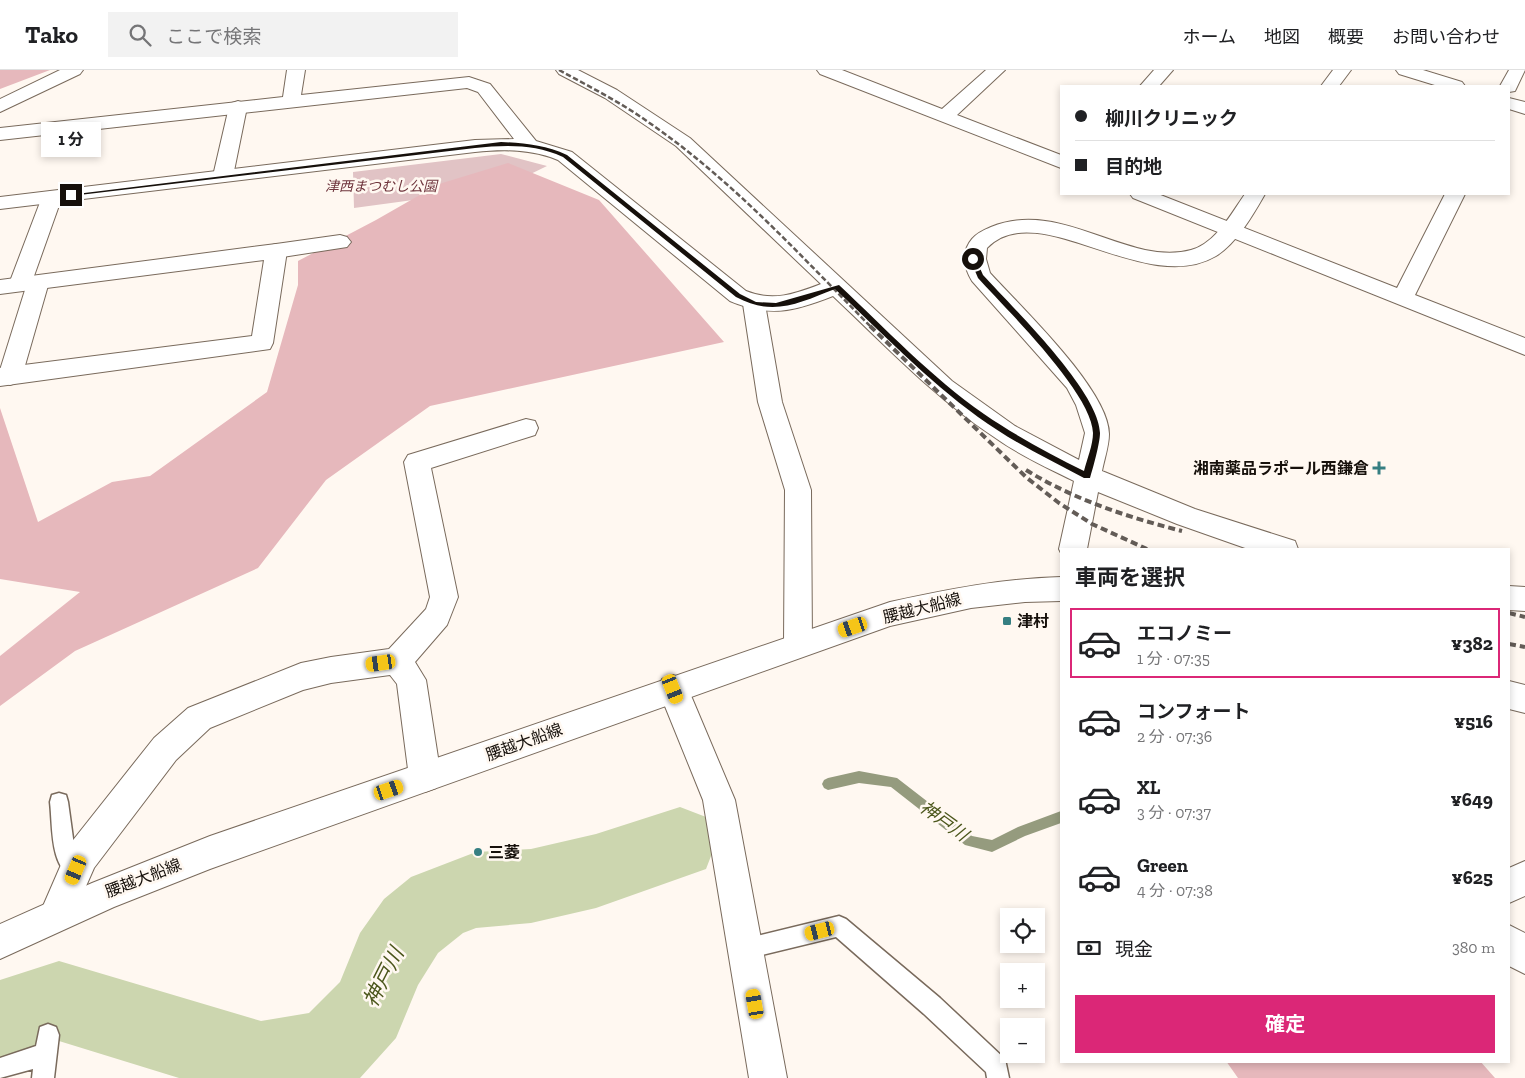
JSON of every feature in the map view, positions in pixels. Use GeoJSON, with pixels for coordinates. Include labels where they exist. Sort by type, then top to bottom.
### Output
{"type":"FeatureCollection","features":[{"type":"Feature","properties":{"kind":"street"},"geometry":{"type":"LineString","coordinates":[[0,106],[74,70]]}},
{"type":"Feature","properties":{"kind":"street"},"geometry":{"type":"LineString","coordinates":[[291,101],[296,70]]}},
{"type":"Feature","properties":{"kind":"street"},"geometry":{"type":"LineString","coordinates":[[565,70],[611,94],[683,142],[944,387],[981,416],[1027,446],[1158,508],[1282,548]]}},
{"type":"Feature","properties":{"kind":"street"},"geometry":{"type":"LineString","coordinates":[[826,70],[1060,162]]}},
{"type":"Feature","properties":{"kind":"street"},"geometry":{"type":"LineString","coordinates":[[945,116],[996,70]]}},
{"type":"Feature","properties":{"kind":"street"},"geometry":{"type":"LineString","coordinates":[[1150,85],[1164,70]]}},
{"type":"Feature","properties":{"kind":"street"},"geometry":{"type":"LineString","coordinates":[[1331,85],[1342,70]]}},
{"type":"Feature","properties":{"kind":"street"},"geometry":{"type":"LineString","coordinates":[[1405,70],[1453,85]]}},
{"type":"Feature","properties":{"kind":"street"},"geometry":{"type":"LineString","coordinates":[[1510,86],[1518,70]]}},
{"type":"Feature","properties":{"kind":"street"},"geometry":{"type":"LineString","coordinates":[[0,134],[468,82],[484,88],[529,145]]}},
{"type":"Feature","properties":{"kind":"street"},"geometry":{"type":"LineString","coordinates":[[1510,103],[1525,108]]}},
{"type":"Feature","properties":{"kind":"street"},"geometry":{"type":"LineString","coordinates":[[223,176],[238,107]]}},
{"type":"Feature","properties":{"kind":"street"},"geometry":{"type":"LineString","coordinates":[[0,203],[475,146],[501,144],[529,145],[549,149],[565,156],[738,296],[754,304],[776,306],[805,299],[836,286]]}},
{"type":"Feature","properties":{"kind":"street"},"geometry":{"type":"LineString","coordinates":[[1142,195],[1525,347]]}},
{"type":"Feature","properties":{"kind":"street"},"geometry":{"type":"LineString","coordinates":[[1073,548],[1096,433],[1088,406],[1075,382],[980,276],[973,259],[976,247],[984,239],[997,231],[1015,226],[1037,226],[1145,257],[1174,260],[1200,255],[1218,244],[1254,195]]}},
{"type":"Feature","properties":{"kind":"street"},"geometry":{"type":"LineString","coordinates":[[1402,299],[1454,195]]}},
{"type":"Feature","properties":{"kind":"street"},"geometry":{"type":"LineString","coordinates":[[52,197],[19,284],[5,377],[262,343],[276,251]]}},
{"type":"Feature","properties":{"kind":"street"},"geometry":{"type":"LineString","coordinates":[[19,284],[340,242]]}},
{"type":"Feature","properties":{"kind":"street"},"geometry":{"type":"LineString","coordinates":[[754,304],[770,402],[798,490],[798,645]]}},
{"type":"Feature","properties":{"kind":"street"},"geometry":{"type":"LineString","coordinates":[[57,913],[82,856],[165,749],[198,718],[302,677],[331,670],[398,661],[437,616],[444,597],[417,462],[526,428]]}},
{"type":"Feature","properties":{"kind":"street","name":"腰越大船線"},"geometry":{"type":"LineString","coordinates":[[0,942],[57,913],[129,882],[279,827],[890,614],[971,596],[1026,590],[1060,589]]}},
{"type":"Feature","properties":{"kind":"street"},"geometry":{"type":"LineString","coordinates":[[1510,598],[1525,599]]}},
{"type":"Feature","properties":{"kind":"street"},"geometry":{"type":"LineString","coordinates":[[398,661],[411,680],[425,777]]}},
{"type":"Feature","properties":{"kind":"street"},"geometry":{"type":"LineString","coordinates":[[673,689],[719,800],[768,1078]]}},
{"type":"Feature","properties":{"kind":"street"},"geometry":{"type":"LineString","coordinates":[[1510,695],[1525,700]]}},
{"type":"Feature","properties":{"kind":"street"},"geometry":{"type":"LineString","coordinates":[[1510,886],[1525,878]]}},
{"type":"Feature","properties":{"kind":"street"},"geometry":{"type":"LineString","coordinates":[[1510,943],[1525,957]]}},
{"type":"Feature","properties":{"kind":"lane"},"geometry":{"type":"LineString","coordinates":[[60,802],[66,857],[76,870]]}},
{"type":"Feature","properties":{"kind":"lane"},"geometry":{"type":"LineString","coordinates":[[745,949],[839,926],[932,1006],[997,1067],[998,1078]]}},
{"type":"Feature","properties":{"kind":"lane"},"geometry":{"type":"LineString","coordinates":[[0,1069],[47,1045],[43,1078]]}},
{"type":"Feature","properties":{"kind":"green space","name":"津西まつむし公園"},"geometry":{"type":"Polygon","coordinates":[[[501,154],[547,166],[502,188],[354,208],[353,172],[501,154]]]}},
{"type":"Feature","properties":{"kind":"shaded area"},"geometry":{"type":"Polygon","coordinates":[[[0,70],[50,70],[0,89],[0,70]]]}},
{"type":"Feature","properties":{"kind":"shaded area"},"geometry":{"type":"Polygon","coordinates":[[[508,163],[599,200],[724,342],[430,406],[326,480],[258,568],[75,651],[0,706],[0,656],[80,592],[0,579],[0,408],[38,522],[112,482],[150,476],[267,392],[298,285],[298,261],[439,184],[508,163]]]}},
{"type":"Feature","properties":{"kind":"shaded area"},"geometry":{"type":"Polygon","coordinates":[[[1227,1063],[1482,1063],[1495,1078],[1238,1078],[1227,1063]]]}},
{"type":"Feature","properties":{"kind":"waterway","name":"神戸川"},"geometry":{"type":"LineString","coordinates":[[828,784],[859,777],[893,782],[969,841],[992,846],[1022,831],[1060,817]]}},
{"type":"Feature","properties":{"kind":"waterway","name":"神戸川"},"geometry":{"type":"LineString","coordinates":[[0,1020],[59,1001],[261,1062],[330,1050],[368,1010],[388,961],[411,926],[438,904],[476,890],[531,886],[596,871],[680,843]]}},
{"type":"Feature","properties":{"kind":"railway"},"geometry":{"type":"LineString","coordinates":[[559,70],[640,116],[681,146],[766,220],[870,326]]}},
{"type":"Feature","properties":{"kind":"railway"},"geometry":{"type":"LineString","coordinates":[[870,326],[1027,478],[1059,503],[1092,524],[1145,548]]}},
{"type":"Feature","properties":{"kind":"railway"},"geometry":{"type":"LineString","coordinates":[[1026,470],[1063,490],[1102,507],[1182,531]]}},
{"type":"Feature","properties":{"kind":"railway"},"geometry":{"type":"LineString","coordinates":[[1510,613],[1525,617]]}},
{"type":"Feature","properties":{"kind":"railway"},"geometry":{"type":"LineString","coordinates":[[1510,644],[1525,647]]}},
{"type":"Feature","properties":{"kind":"place","name":"湘南薬品ラポール西鎌倉"},"geometry":{"type":"Point","coordinates":[1379,468]}},
{"type":"Feature","properties":{"kind":"place","name":"津村"},"geometry":{"type":"Point","coordinates":[1007,621]}},
{"type":"Feature","properties":{"kind":"place","name":"三菱"},"geometry":{"type":"Point","coordinates":[478,852]}},
{"type":"Feature","properties":{"kind":"route"},"geometry":{"type":"LineString","coordinates":[[71,195],[475,146],[501,144],[529,145],[549,149],[565,156],[636,211],[738,296],[754,304],[776,306],[805,299],[836,286],[944,387],[981,416],[1027,446],[1087,476],[1096,433],[1088,406],[1075,382],[980,276],[973,259]]}}]}
